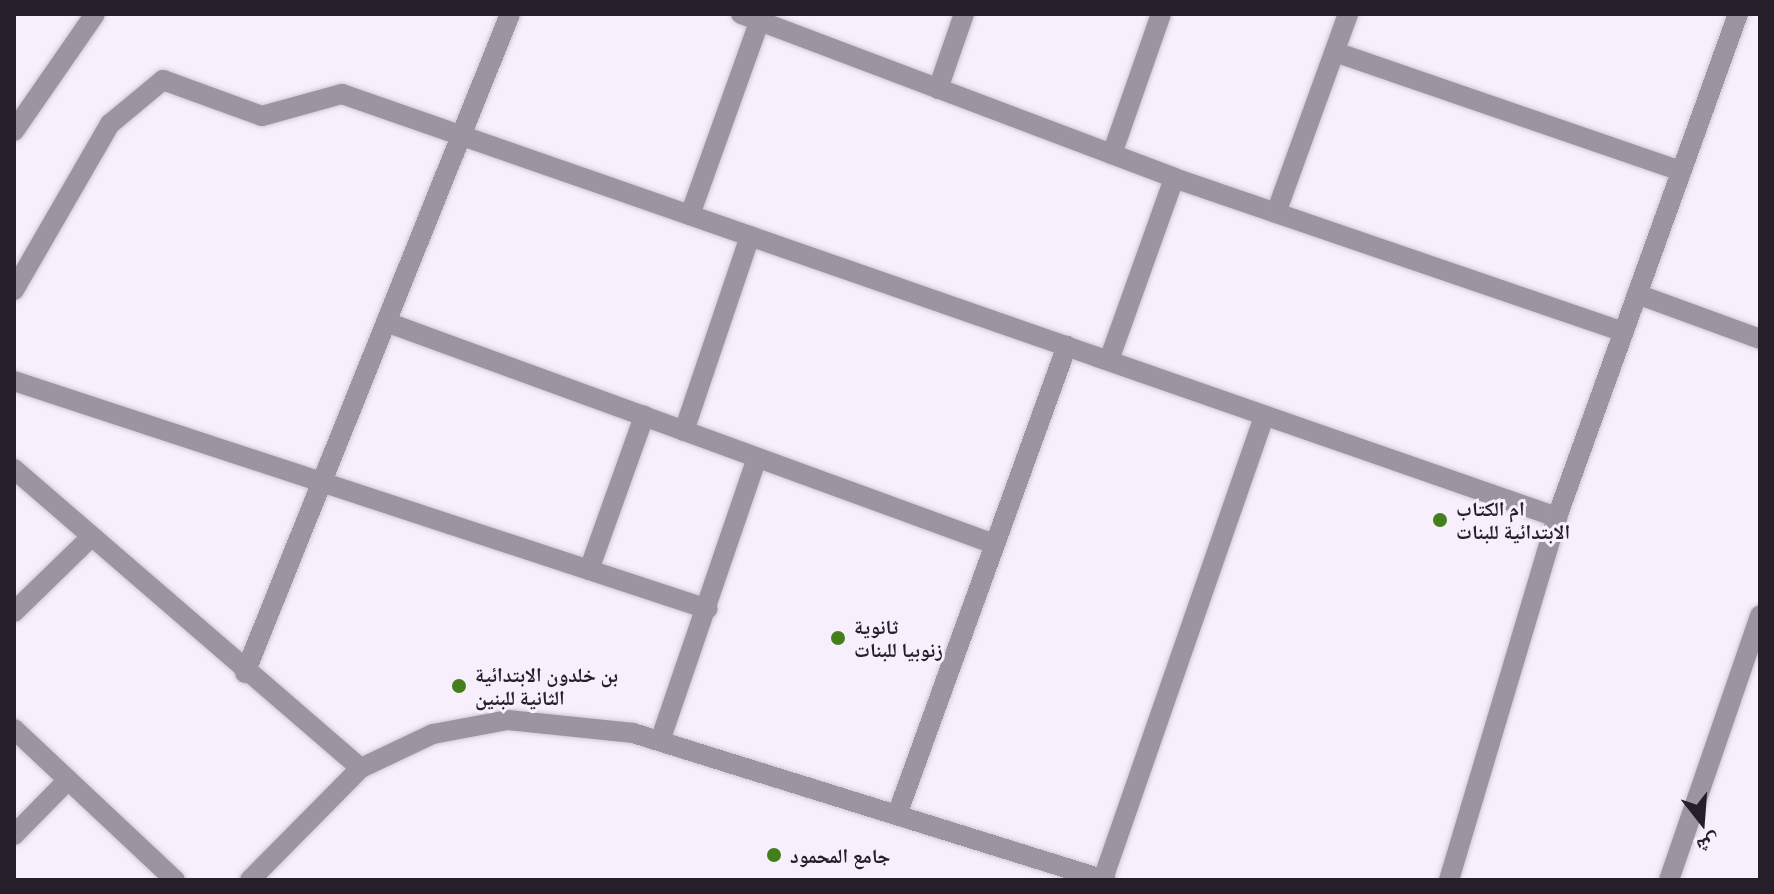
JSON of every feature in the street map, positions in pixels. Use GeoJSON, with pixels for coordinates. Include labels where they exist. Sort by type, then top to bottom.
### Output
{"type":"FeatureCollection","features":[{"type":"Feature","properties":{"kind":"street"},"geometry":{"type":"LineString","coordinates":[[14,131],[21,106],[95,14]]}},
{"type":"Feature","properties":{"kind":"street"},"geometry":{"type":"LineString","coordinates":[[245,673],[510,14]]}},
{"type":"Feature","properties":{"kind":"street"},"geometry":{"type":"LineString","coordinates":[[938,89],[964,14]]}},
{"type":"Feature","properties":{"kind":"street"},"geometry":{"type":"LineString","coordinates":[[1112,154],[1161,14]]}},
{"type":"Feature","properties":{"kind":"street"},"geometry":{"type":"LineString","coordinates":[[1276,213],[1348,14]]}},
{"type":"Feature","properties":{"kind":"street"},"geometry":{"type":"LineString","coordinates":[[1449,880],[1557,517],[1738,14]]}},
{"type":"Feature","properties":{"kind":"street"},"geometry":{"type":"LineString","coordinates":[[690,215],[754,16],[1174,178],[1623,332]]}},
{"type":"Feature","properties":{"kind":"street"},"geometry":{"type":"LineString","coordinates":[[1335,52],[1681,171]]}},
{"type":"Feature","properties":{"kind":"street"},"geometry":{"type":"LineString","coordinates":[[14,290],[110,124],[163,80],[262,116],[342,94],[1557,517]]}},
{"type":"Feature","properties":{"kind":"street"},"geometry":{"type":"LineString","coordinates":[[1109,360],[1174,178]]}},
{"type":"Feature","properties":{"kind":"street"},"geometry":{"type":"LineString","coordinates":[[684,431],[750,236]]}},
{"type":"Feature","properties":{"kind":"street"},"geometry":{"type":"LineString","coordinates":[[1637,294],[1760,339]]}},
{"type":"Feature","properties":{"kind":"street"},"geometry":{"type":"LineString","coordinates":[[386,322],[994,544]]}},
{"type":"Feature","properties":{"kind":"street"},"geometry":{"type":"LineString","coordinates":[[897,815],[1067,346]]}},
{"type":"Feature","properties":{"kind":"street"},"geometry":{"type":"LineString","coordinates":[[14,381],[708,609]]}},
{"type":"Feature","properties":{"kind":"street"},"geometry":{"type":"LineString","coordinates":[[250,880],[361,768],[433,734],[508,720],[660,741],[1104,880],[1265,415]]}},
{"type":"Feature","properties":{"kind":"street"},"geometry":{"type":"LineString","coordinates":[[589,570],[644,416]]}},
{"type":"Feature","properties":{"kind":"street"},"geometry":{"type":"LineString","coordinates":[[660,741],[708,609],[757,458]]}},
{"type":"Feature","properties":{"kind":"street"},"geometry":{"type":"LineString","coordinates":[[14,469],[245,673],[361,768]]}},
{"type":"Feature","properties":{"kind":"street"},"geometry":{"type":"LineString","coordinates":[[14,612],[91,537]]}},
{"type":"Feature","properties":{"kind":"street"},"geometry":{"type":"LineString","coordinates":[[1669,880],[1760,615]]}},
{"type":"Feature","properties":{"kind":"street"},"geometry":{"type":"LineString","coordinates":[[14,729],[175,880]]}},
{"type":"Feature","properties":{"kind":"street"},"geometry":{"type":"LineString","coordinates":[[14,835],[68,780]]}},
{"type":"Feature","properties":{"kind":"place","name":"ام الكتاب الابتدائية للبنات"},"geometry":{"type":"Point","coordinates":[1440,520]}},
{"type":"Feature","properties":{"kind":"place","name":"ثانوية زنوبيا للبنات"},"geometry":{"type":"Point","coordinates":[838,638]}},
{"type":"Feature","properties":{"kind":"place","name":"بن خلدون الابتدائية الثانية للبنين"},"geometry":{"type":"Point","coordinates":[459,686]}},
{"type":"Feature","properties":{"kind":"place","name":"جامع المحمود"},"geometry":{"type":"Point","coordinates":[774,855]}}]}
